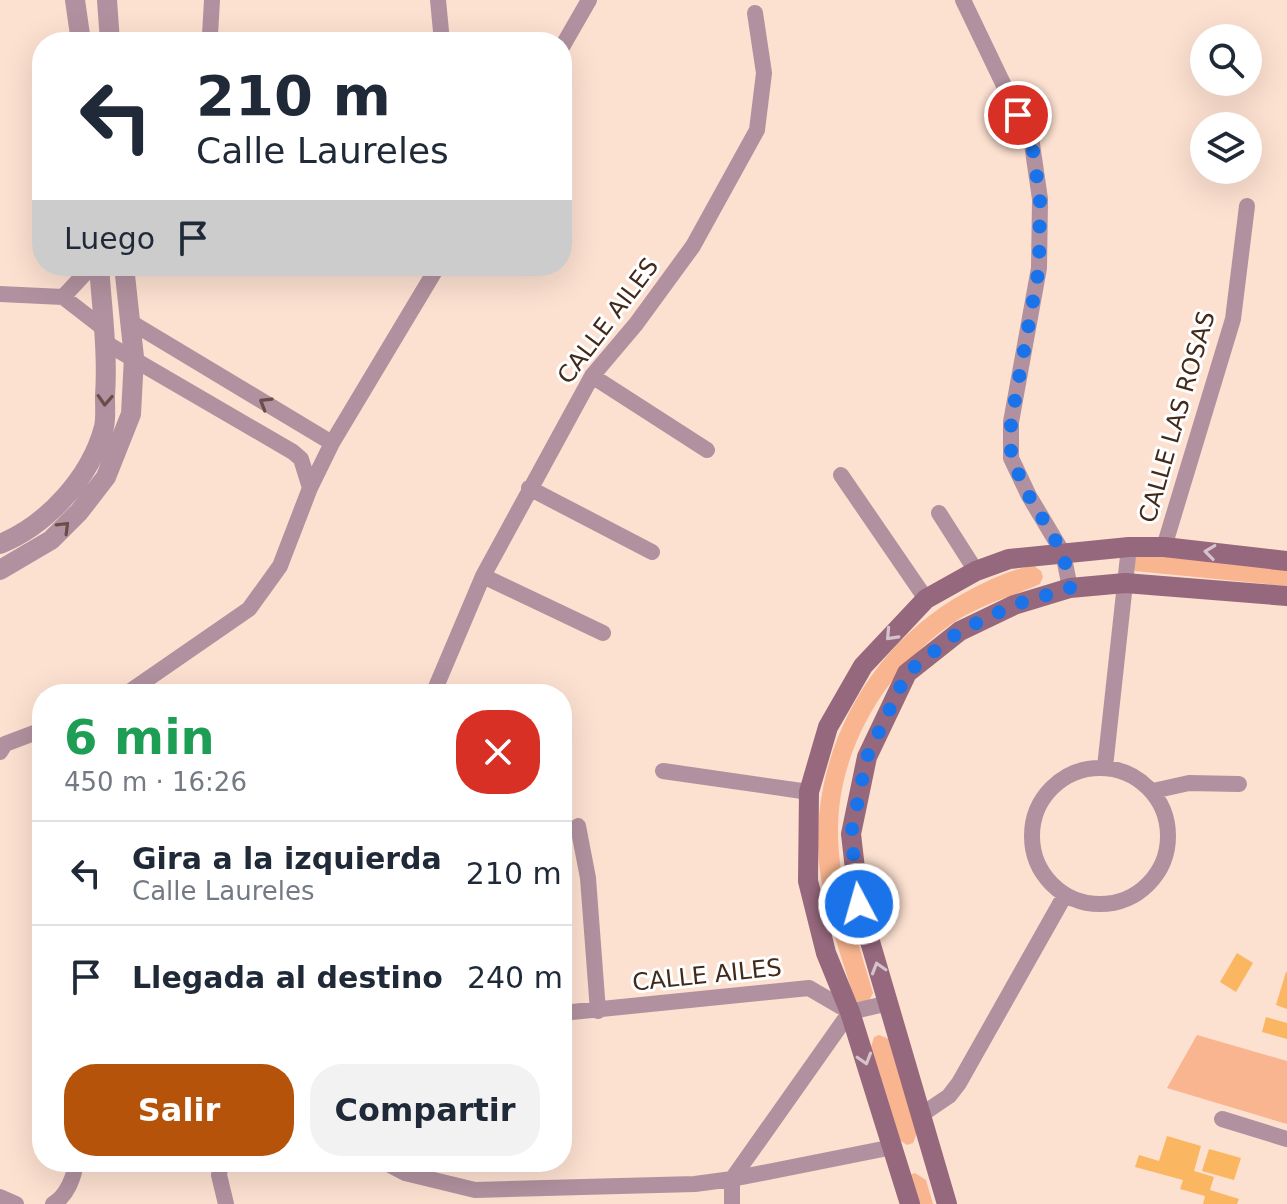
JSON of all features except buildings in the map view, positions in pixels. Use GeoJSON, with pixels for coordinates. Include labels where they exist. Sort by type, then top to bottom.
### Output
{"type":"FeatureCollection","features":[{"type":"Feature","properties":{"kind":"main road"},"geometry":{"type":"LineString","coordinates":[[910,1204],[850,1012],[826,953],[808,881],[809,792],[828,727],[863,666],[926,599],[976,571],[1009,559],[1129,547],[1164,547],[1287,561]]}},
{"type":"Feature","properties":{"kind":"main road"},"geometry":{"type":"LineString","coordinates":[[947,1204],[859,904],[851,834],[867,757],[907,673],[960,631],[1014,605],[1070,588],[1125,583],[1287,596]]}},
{"type":"Feature","properties":{"kind":"main road"},"geometry":{"type":"LineString","coordinates":[[900,1170],[933,1160]]}},
{"type":"Feature","properties":{"kind":"street"},"geometry":{"type":"LineString","coordinates":[[75,0],[80,32]]}},
{"type":"Feature","properties":{"kind":"street"},"geometry":{"type":"LineString","coordinates":[[107,0],[109,32]]}},
{"type":"Feature","properties":{"kind":"street"},"geometry":{"type":"LineString","coordinates":[[210,32],[212,0]]}},
{"type":"Feature","properties":{"kind":"street"},"geometry":{"type":"LineString","coordinates":[[438,0],[441,32]]}},
{"type":"Feature","properties":{"kind":"street"},"geometry":{"type":"LineString","coordinates":[[571,32],[589,0]]}},
{"type":"Feature","properties":{"kind":"street"},"geometry":{"type":"LineString","coordinates":[[963,0],[1032,144],[1040,199],[1039,268],[1011,422],[1011,458],[1029,496],[1063,553],[1070,588]]}},
{"type":"Feature","properties":{"kind":"street","name":"CALLE AILES"},"geometry":{"type":"LineString","coordinates":[[437,684],[483,576],[592,376],[636,324],[693,246],[757,130],[764,73],[755,13]]}},
{"type":"Feature","properties":{"kind":"street","name":"CALLE LAS ROSAS"},"geometry":{"type":"LineString","coordinates":[[1164,547],[1233,319],[1247,206]]}},
{"type":"Feature","properties":{"kind":"street"},"geometry":{"type":"LineString","coordinates":[[63,297],[83,276]]}},
{"type":"Feature","properties":{"kind":"street"},"geometry":{"type":"LineString","coordinates":[[0,544],[13,539],[55,508],[88,466],[104,426],[104,335],[100,276]]}},
{"type":"Feature","properties":{"kind":"street"},"geometry":{"type":"LineString","coordinates":[[0,570],[51,540],[79,512],[106,477],[131,414],[134,357],[125,276]]}},
{"type":"Feature","properties":{"kind":"street"},"geometry":{"type":"LineString","coordinates":[[140,684],[249,609],[280,566],[310,488],[332,443],[432,276]]}},
{"type":"Feature","properties":{"kind":"street"},"geometry":{"type":"LineString","coordinates":[[101,294],[126,291]]}},
{"type":"Feature","properties":{"kind":"street"},"geometry":{"type":"LineString","coordinates":[[0,294],[63,297],[104,335],[134,357],[301,459],[310,488]]}},
{"type":"Feature","properties":{"kind":"street"},"geometry":{"type":"LineString","coordinates":[[129,321],[332,443]]}},
{"type":"Feature","properties":{"kind":"street"},"geometry":{"type":"LineString","coordinates":[[592,376],[707,450]]}},
{"type":"Feature","properties":{"kind":"street"},"geometry":{"type":"LineString","coordinates":[[301,459],[316,434]]}},
{"type":"Feature","properties":{"kind":"street"},"geometry":{"type":"LineString","coordinates":[[841,475],[926,599]]}},
{"type":"Feature","properties":{"kind":"street"},"geometry":{"type":"LineString","coordinates":[[529,488],[652,552]]}},
{"type":"Feature","properties":{"kind":"street"},"geometry":{"type":"LineString","coordinates":[[939,513],[976,571]]}},
{"type":"Feature","properties":{"kind":"street"},"geometry":{"type":"LineString","coordinates":[[1105,767],[1129,547]]}},
{"type":"Feature","properties":{"kind":"street"},"geometry":{"type":"LineString","coordinates":[[483,576],[603,633]]}},
{"type":"Feature","properties":{"kind":"street"},"geometry":{"type":"LineString","coordinates":[[2,747],[32,734]]}},
{"type":"Feature","properties":{"kind":"street"},"geometry":{"type":"LineString","coordinates":[[1105,767],[1125,772],[1153,791],[1165,816],[1168,836],[1165,856],[1156,874],[1142,890],[1104,904],[1084,902],[1065,895],[1049,882],[1038,865],[1032,846],[1032,826],[1038,806],[1050,789],[1066,776],[1085,769],[1105,767]]}},
{"type":"Feature","properties":{"kind":"street"},"geometry":{"type":"LineString","coordinates":[[663,771],[809,792]]}},
{"type":"Feature","properties":{"kind":"street"},"geometry":{"type":"LineString","coordinates":[[1153,791],[1189,783],[1239,784]]}},
{"type":"Feature","properties":{"kind":"street"},"geometry":{"type":"LineString","coordinates":[[578,826],[588,878],[598,1011]]}},
{"type":"Feature","properties":{"kind":"street"},"geometry":{"type":"LineString","coordinates":[[921,1115],[949,1096],[959,1083],[1065,895]]}},
{"type":"Feature","properties":{"kind":"street","name":"CALLE AILES"},"geometry":{"type":"LineString","coordinates":[[572,1012],[809,988],[850,1012]]}},
{"type":"Feature","properties":{"kind":"street"},"geometry":{"type":"LineString","coordinates":[[732,1204],[732,1179],[850,1012],[889,1003]]}},
{"type":"Feature","properties":{"kind":"street"},"geometry":{"type":"LineString","coordinates":[[1222,1119],[1287,1139]]}},
{"type":"Feature","properties":{"kind":"street"},"geometry":{"type":"LineString","coordinates":[[403,1172],[475,1190],[695,1184],[893,1147]]}},
{"type":"Feature","properties":{"kind":"street"},"geometry":{"type":"LineString","coordinates":[[53,1204],[59,1201],[75,1172]]}},
{"type":"Feature","properties":{"kind":"street"},"geometry":{"type":"LineString","coordinates":[[219,1172],[226,1204]]}},
{"type":"Feature","properties":{"kind":"street"},"geometry":{"type":"LineString","coordinates":[[0,1197],[16,1204]]}},
{"type":"Feature","properties":{"kind":"shaded area"},"geometry":{"type":"Polygon","coordinates":[[[1139,550],[1287,565],[1287,586],[1135,571],[1133,566],[1139,550]]]}},
{"type":"Feature","properties":{"kind":"shaded area"},"geometry":{"type":"Polygon","coordinates":[[[1034,566],[1043,577],[1040,584],[966,615],[931,640],[909,661],[871,712],[857,741],[846,770],[838,832],[845,893],[873,993],[869,1001],[857,1002],[827,906],[818,849],[820,810],[827,772],[839,735],[856,700],[903,638],[933,613],[966,592],[1007,573],[1034,566]]]}},
{"type":"Feature","properties":{"kind":"shaded area"},"geometry":{"type":"Polygon","coordinates":[[[879,1035],[889,1039],[917,1133],[913,1143],[907,1145],[898,1139],[871,1047],[874,1037],[879,1035]]]}},
{"type":"Feature","properties":{"kind":"shaded area"},"geometry":{"type":"Polygon","coordinates":[[[1197,1035],[1287,1061],[1287,1124],[1167,1088],[1197,1035]]]}},
{"type":"Feature","properties":{"kind":"shaded area"},"geometry":{"type":"Polygon","coordinates":[[[915,1173],[926,1180],[933,1204],[911,1204],[910,1175],[915,1173]]]}},
{"type":"Feature","properties":{"kind":"route"},"geometry":{"type":"LineString","coordinates":[[859,904],[851,834],[867,757],[907,673],[960,631],[1014,605],[1070,588],[1063,553],[1029,496],[1011,458],[1011,422],[1039,268],[1040,199],[1032,144],[1018,115]]}}]}
